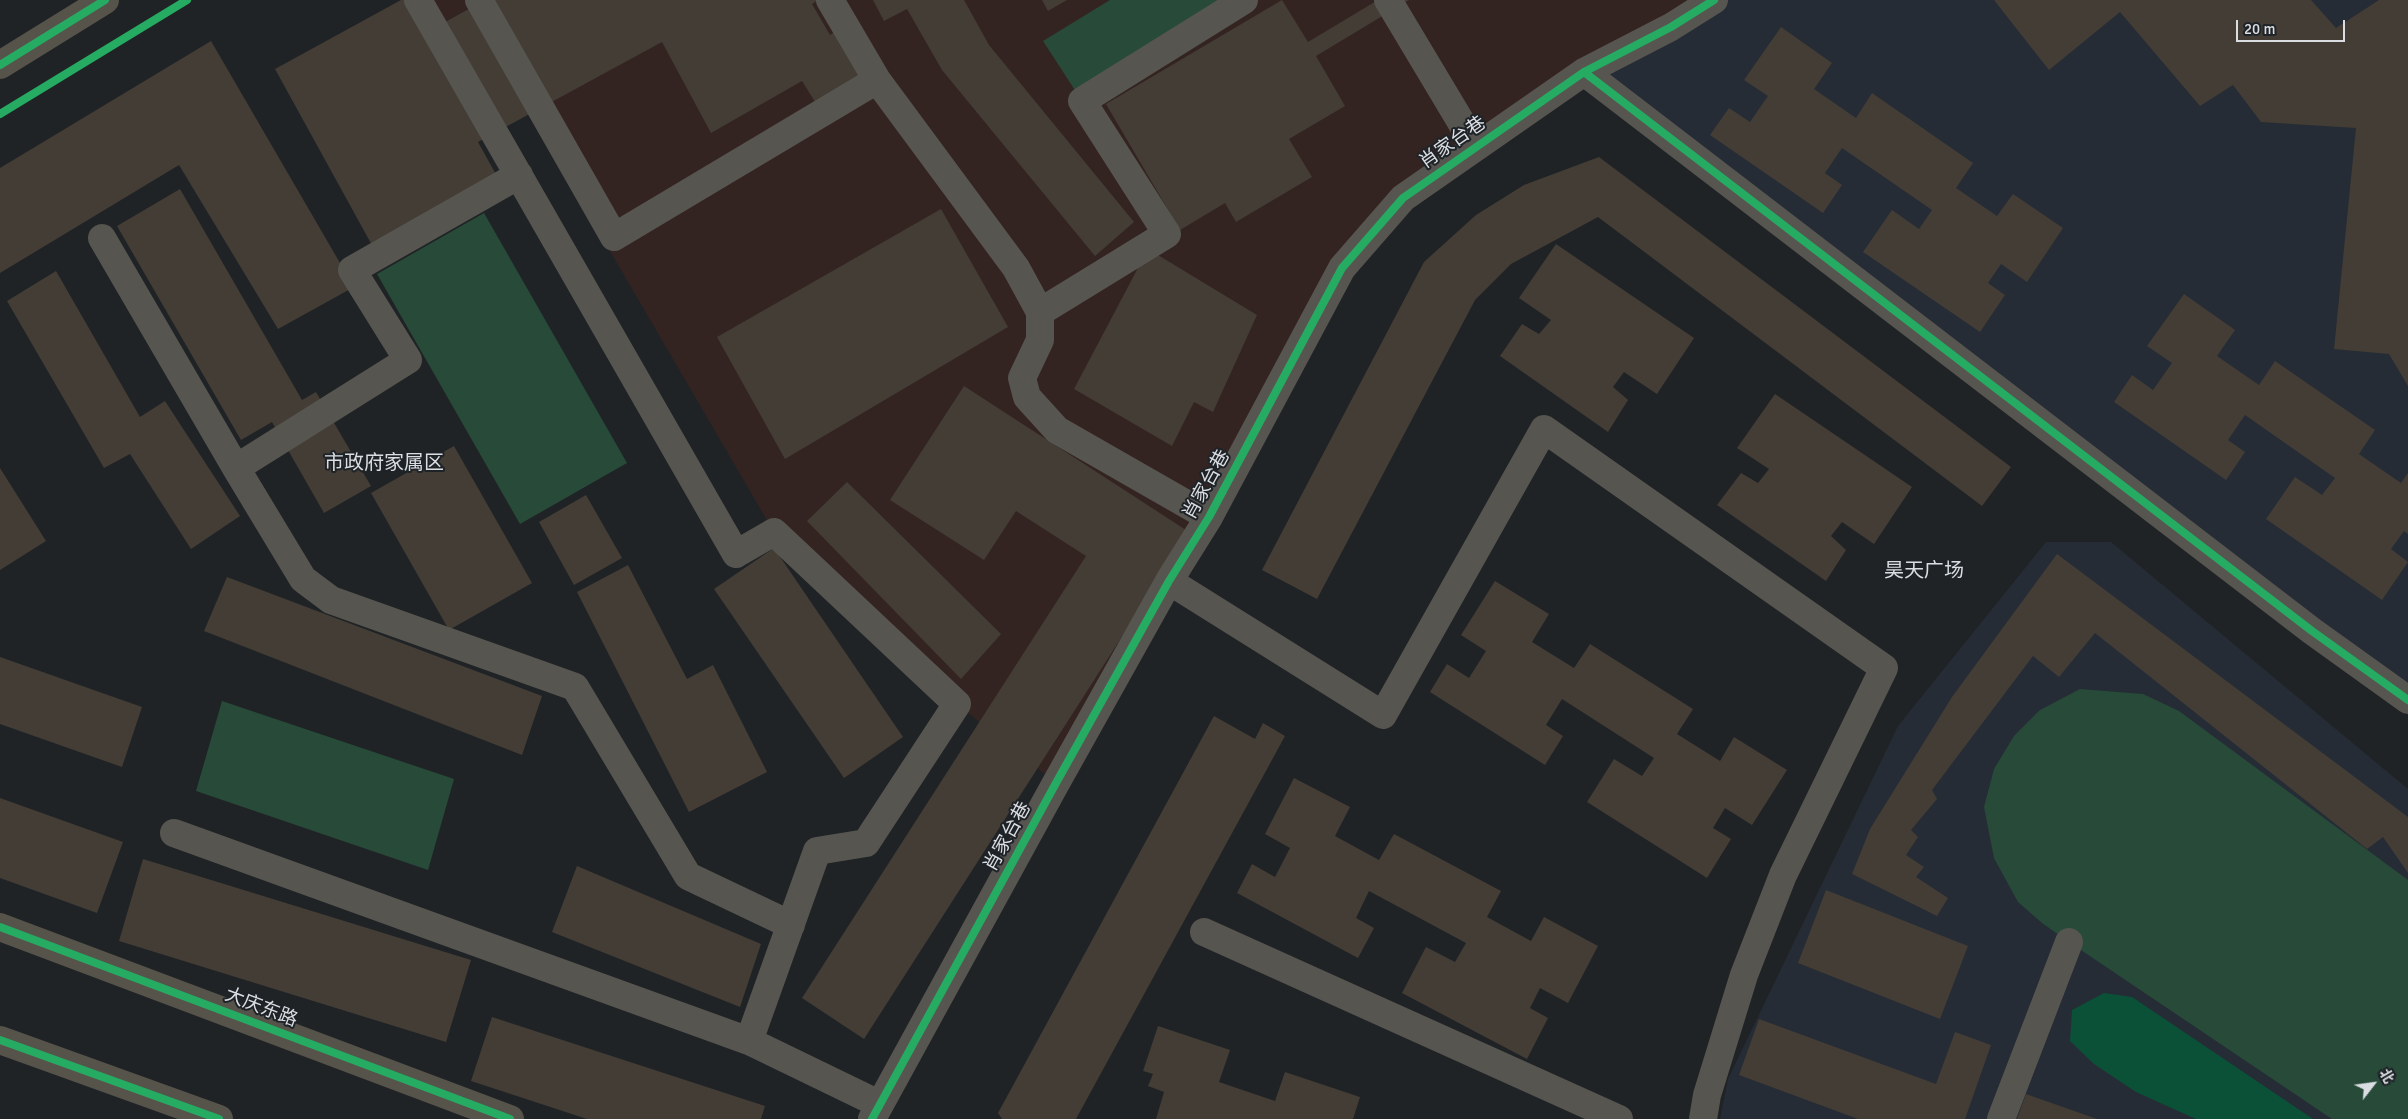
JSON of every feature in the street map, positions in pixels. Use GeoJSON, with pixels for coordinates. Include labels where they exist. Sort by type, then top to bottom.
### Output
{"type":"FeatureCollection","features":[{"type":"Feature","properties":{"kind":"main road"},"geometry":{"type":"LineString","coordinates":[[0,65],[105,0]]}},
{"type":"Feature","properties":{"kind":"main road","name":"大庆东路"},"geometry":{"type":"LineString","coordinates":[[0,927],[510,1119]]}},
{"type":"Feature","properties":{"kind":"main road"},"geometry":{"type":"LineString","coordinates":[[0,1040],[218,1119]]}},
{"type":"Feature","properties":{"kind":"street"},"geometry":{"type":"LineString","coordinates":[[418,0],[736,554],[774,532],[957,704],[866,842],[818,851],[749,1041]]}},
{"type":"Feature","properties":{"kind":"street"},"geometry":{"type":"LineString","coordinates":[[479,0],[614,237],[877,80]]}},
{"type":"Feature","properties":{"kind":"street"},"geometry":{"type":"LineString","coordinates":[[830,0],[877,80],[1016,268],[1040,312],[1040,340],[1022,378],[1027,398],[1056,430],[1208,517]]}},
{"type":"Feature","properties":{"kind":"street"},"geometry":{"type":"LineString","coordinates":[[1040,312],[1166,234],[1082,101],[1244,0]]}},
{"type":"Feature","properties":{"kind":"street"},"geometry":{"type":"LineString","coordinates":[[1388,0],[1476,147]]}},
{"type":"Feature","properties":{"kind":"street","name":"肖家台巷"},"geometry":{"type":"LineString","coordinates":[[876,1112],[1170,581],[1208,517],[1342,268],[1403,198],[1584,72],[1672,27],[1714,0]]}},
{"type":"Feature","properties":{"kind":"street"},"geometry":{"type":"LineString","coordinates":[[1584,72],[2304,625],[2408,700]]}},
{"type":"Feature","properties":{"kind":"street"},"geometry":{"type":"LineString","coordinates":[[236,468],[408,360],[352,270],[519,175]]}},
{"type":"Feature","properties":{"kind":"street"},"geometry":{"type":"LineString","coordinates":[[102,238],[303,579],[331,600],[574,687],[688,876],[791,924]]}},
{"type":"Feature","properties":{"kind":"street"},"geometry":{"type":"LineString","coordinates":[[1170,581],[1383,715],[1544,429],[1884,668],[1783,875],[1744,975],[1707,1095],[1702,1119]]}},
{"type":"Feature","properties":{"kind":"street"},"geometry":{"type":"LineString","coordinates":[[174,832],[749,1041],[876,1112]]}},
{"type":"Feature","properties":{"kind":"street"},"geometry":{"type":"LineString","coordinates":[[1204,932],[1619,1119]]}},
{"type":"Feature","properties":{"kind":"street"},"geometry":{"type":"LineString","coordinates":[[2001,1119],[2068,942]]}},
{"type":"Feature","properties":{"kind":"shaded area"},"geometry":{"type":"Polygon","coordinates":[[[418,0],[1714,0],[1403,198],[1342,268],[1056,783],[957,704],[774,532],[530,114],[472,7],[434,28],[418,0]]]}},
{"type":"Feature","properties":{"kind":"shaded area"},"geometry":{"type":"Polygon","coordinates":[[[1714,0],[2408,0],[2408,700],[1584,72],[1714,0]]]}},
{"type":"Feature","properties":{"kind":"shaded area"},"geometry":{"type":"Polygon","coordinates":[[[2046,542],[2111,542],[2408,789],[2408,1119],[1720,1119],[1728,1079],[1898,726],[2046,542]]]}},
{"type":"Feature","properties":{"kind":"green space"},"geometry":{"type":"Polygon","coordinates":[[[1110,0],[1244,0],[1082,101],[1043,41],[1110,0]]]}},
{"type":"Feature","properties":{"kind":"green space"},"geometry":{"type":"Polygon","coordinates":[[[484,213],[627,463],[520,524],[377,274],[484,213]]]}},
{"type":"Feature","properties":{"kind":"green space"},"geometry":{"type":"Polygon","coordinates":[[[2080,689],[2143,694],[2179,711],[2408,880],[2408,1119],[2332,1119],[2069,942],[2042,923],[2018,902],[1994,858],[1984,807],[1994,769],[2014,736],[2040,710],[2080,689]]]}},
{"type":"Feature","properties":{"kind":"green space"},"geometry":{"type":"Polygon","coordinates":[[[222,701],[454,779],[428,870],[196,791],[222,701]]]}},
{"type":"Feature","properties":{"kind":"green space"},"geometry":{"type":"Polygon","coordinates":[[[2104,993],[2132,997],[2313,1119],[2196,1119],[2136,1092],[2094,1064],[2070,1041],[2072,1010],[2104,993]]]}},
{"type":"Feature","properties":{"kind":"building"},"geometry":{"type":"Polygon","coordinates":[[[401,0],[406,0],[425,33],[485,0],[818,0],[812,4],[830,35],[840,29],[868,76],[817,105],[802,81],[711,133],[662,42],[478,142],[498,178],[373,247],[275,69],[401,0]]]}},
{"type":"Feature","properties":{"kind":"building"},"geometry":{"type":"Polygon","coordinates":[[[873,0],[964,0],[989,45],[1134,222],[1095,256],[942,70],[907,9],[884,21],[873,0]]]}},
{"type":"Feature","properties":{"kind":"building"},"geometry":{"type":"Polygon","coordinates":[[[1042,0],[1067,0],[1048,11],[1042,0]]]}},
{"type":"Feature","properties":{"kind":"building"},"geometry":{"type":"Polygon","coordinates":[[[1282,0],[1308,42],[1378,0],[1409,0],[1316,56],[1345,106],[1289,139],[1312,177],[1236,222],[1225,203],[1180,230],[1106,104],[1282,0]]]}},
{"type":"Feature","properties":{"kind":"building"},"geometry":{"type":"Polygon","coordinates":[[[1994,0],[2311,0],[2336,28],[2379,0],[2408,0],[2408,386],[2389,354],[2334,349],[2356,128],[2261,122],[2233,85],[2200,106],[2120,12],[2049,70],[1994,0]]]}},
{"type":"Feature","properties":{"kind":"building"},"geometry":{"type":"Polygon","coordinates":[[[1781,27],[1832,63],[1814,89],[1856,118],[1872,93],[1973,163],[1956,188],[1997,216],[2013,194],[2063,228],[2027,282],[2001,264],[1988,283],[2005,295],[1980,332],[1863,252],[1892,210],[1919,229],[1932,210],[1842,148],[1825,173],[1842,185],[1823,213],[1710,135],[1729,108],[1750,122],[1768,96],[1744,80],[1781,27]]]}},
{"type":"Feature","properties":{"kind":"building"},"geometry":{"type":"Polygon","coordinates":[[[211,41],[354,287],[278,329],[179,165],[0,273],[0,168],[211,41]]]}},
{"type":"Feature","properties":{"kind":"building"},"geometry":{"type":"Polygon","coordinates":[[[1599,157],[2011,467],[1982,506],[1598,217],[1511,264],[1475,300],[1317,599],[1262,570],[1424,262],[1476,215],[1524,185],[1599,157]]]}},
{"type":"Feature","properties":{"kind":"building"},"geometry":{"type":"Polygon","coordinates":[[[180,189],[302,400],[316,392],[371,486],[324,513],[272,422],[241,440],[117,226],[180,189]]]}},
{"type":"Feature","properties":{"kind":"building"},"geometry":{"type":"Polygon","coordinates":[[[941,209],[1008,327],[785,459],[717,337],[941,209]]]}},
{"type":"Feature","properties":{"kind":"building"},"geometry":{"type":"Polygon","coordinates":[[[1556,244],[1694,338],[1657,394],[1624,372],[1613,387],[1628,400],[1608,432],[1500,356],[1522,324],[1539,334],[1551,320],[1519,298],[1556,244]]]}},
{"type":"Feature","properties":{"kind":"building"},"geometry":{"type":"Polygon","coordinates":[[[1148,249],[1257,315],[1213,412],[1194,402],[1172,446],[1074,389],[1148,249]]]}},
{"type":"Feature","properties":{"kind":"building"},"geometry":{"type":"Polygon","coordinates":[[[56,271],[140,417],[165,401],[240,516],[191,549],[130,454],[104,468],[7,301],[56,271]]]}},
{"type":"Feature","properties":{"kind":"building"},"geometry":{"type":"Polygon","coordinates":[[[2184,294],[2235,330],[2217,356],[2259,385],[2275,361],[2375,430],[2359,454],[2401,483],[2408,473],[2408,534],[2404,531],[2391,549],[2408,562],[2382,600],[2266,519],[2295,477],[2322,495],[2335,478],[2245,415],[2228,440],[2245,452],[2226,480],[2114,402],[2132,375],[2153,390],[2172,363],[2147,346],[2184,294]]]}},
{"type":"Feature","properties":{"kind":"building"},"geometry":{"type":"Polygon","coordinates":[[[964,386],[1189,532],[864,1039],[802,998],[1086,556],[1016,511],[984,560],[890,500],[964,386]]]}},
{"type":"Feature","properties":{"kind":"building"},"geometry":{"type":"Polygon","coordinates":[[[1775,394],[1912,487],[1874,544],[1842,522],[1831,536],[1846,550],[1826,581],[1717,505],[1741,473],[1758,483],[1769,469],[1737,448],[1775,394]]]}},
{"type":"Feature","properties":{"kind":"building"},"geometry":{"type":"Polygon","coordinates":[[[454,446],[532,583],[449,630],[371,493],[454,446]]]}},
{"type":"Feature","properties":{"kind":"building"},"geometry":{"type":"Polygon","coordinates":[[[0,468],[46,541],[0,570],[0,468]]]}},
{"type":"Feature","properties":{"kind":"building"},"geometry":{"type":"Polygon","coordinates":[[[847,482],[1001,634],[961,679],[807,521],[847,482]]]}},
{"type":"Feature","properties":{"kind":"building"},"geometry":{"type":"Polygon","coordinates":[[[586,495],[622,558],[574,585],[539,522],[586,495]]]}},
{"type":"Feature","properties":{"kind":"building"},"geometry":{"type":"Polygon","coordinates":[[[774,548],[903,737],[844,778],[714,589],[774,548]]]}},
{"type":"Feature","properties":{"kind":"building"},"geometry":{"type":"Polygon","coordinates":[[[2057,554],[2408,817],[2408,873],[2383,837],[2367,849],[2095,633],[2059,677],[2033,656],[1932,790],[1937,799],[1911,830],[1918,837],[1906,855],[1924,867],[1916,877],[1948,898],[1937,916],[1852,874],[1870,829],[1952,697],[2057,554]]]}},
{"type":"Feature","properties":{"kind":"building"},"geometry":{"type":"Polygon","coordinates":[[[628,565],[687,679],[713,665],[767,772],[689,812],[577,592],[628,565]]]}},
{"type":"Feature","properties":{"kind":"building"},"geometry":{"type":"Polygon","coordinates":[[[227,577],[542,696],[522,755],[204,631],[227,577]]]}},
{"type":"Feature","properties":{"kind":"building"},"geometry":{"type":"Polygon","coordinates":[[[1495,581],[1549,614],[1532,642],[1574,668],[1590,644],[1693,709],[1677,734],[1720,761],[1734,737],[1787,770],[1752,825],[1725,808],[1713,828],[1731,839],[1707,878],[1587,802],[1614,759],[1642,776],[1654,758],[1562,699],[1546,725],[1563,736],[1545,765],[1430,692],[1447,664],[1469,678],[1486,651],[1461,635],[1495,581]]]}},
{"type":"Feature","properties":{"kind":"building"},"geometry":{"type":"Polygon","coordinates":[[[0,657],[142,707],[122,767],[0,724],[0,657]]]}},
{"type":"Feature","properties":{"kind":"building"},"geometry":{"type":"Polygon","coordinates":[[[1214,716],[1255,739],[1263,723],[1285,736],[1076,1119],[1002,1119],[998,1113],[1214,716]]]}},
{"type":"Feature","properties":{"kind":"building"},"geometry":{"type":"Polygon","coordinates":[[[1294,778],[1350,807],[1335,836],[1379,860],[1394,834],[1501,891],[1487,917],[1531,941],[1544,917],[1598,946],[1568,1003],[1540,988],[1530,1008],[1548,1018],[1527,1059],[1402,993],[1426,947],[1455,962],[1466,943],[1369,891],[1356,918],[1374,928],[1358,958],[1237,893],[1252,864],[1275,877],[1290,848],[1265,834],[1294,778]]]}},
{"type":"Feature","properties":{"kind":"building"},"geometry":{"type":"Polygon","coordinates":[[[0,798],[123,842],[97,913],[0,878],[0,798]]]}},
{"type":"Feature","properties":{"kind":"building"},"geometry":{"type":"Polygon","coordinates":[[[143,859],[471,960],[446,1042],[119,941],[143,859]]]}},
{"type":"Feature","properties":{"kind":"building"},"geometry":{"type":"Polygon","coordinates":[[[577,866],[761,944],[740,1007],[552,932],[577,866]]]}},
{"type":"Feature","properties":{"kind":"building"},"geometry":{"type":"Polygon","coordinates":[[[1826,890],[1968,946],[1940,1019],[1798,963],[1826,890]]]}},
{"type":"Feature","properties":{"kind":"building"},"geometry":{"type":"Polygon","coordinates":[[[492,1017],[765,1106],[761,1119],[587,1119],[471,1081],[492,1017]]]}},
{"type":"Feature","properties":{"kind":"building"},"geometry":{"type":"Polygon","coordinates":[[[1759,1019],[1936,1084],[1955,1032],[1991,1045],[1965,1119],[1858,1119],[1739,1075],[1759,1019]]]}},
{"type":"Feature","properties":{"kind":"building"},"geometry":{"type":"Polygon","coordinates":[[[1158,1026],[1230,1050],[1219,1082],[1275,1101],[1285,1072],[1360,1097],[1353,1119],[1156,1119],[1164,1092],[1148,1086],[1153,1074],[1143,1071],[1158,1026]]]}},
{"type":"Feature","properties":{"kind":"building"},"geometry":{"type":"Polygon","coordinates":[[[2026,1094],[2097,1119],[2017,1119],[2026,1094]]]}},
{"type":"Feature","properties":{"kind":"cycle path"},"geometry":{"type":"LineString","coordinates":[[0,65],[105,0]]}},
{"type":"Feature","properties":{"kind":"cycle path"},"geometry":{"type":"LineString","coordinates":[[0,114],[187,0]]}},
{"type":"Feature","properties":{"kind":"cycle path"},"geometry":{"type":"LineString","coordinates":[[872,1119],[1169,581],[1209,517],[1342,268],[1403,198],[1584,72],[1671,27],[1714,0]]}},
{"type":"Feature","properties":{"kind":"cycle path"},"geometry":{"type":"LineString","coordinates":[[1584,72],[2312,631],[2408,700]]}},
{"type":"Feature","properties":{"kind":"cycle path"},"geometry":{"type":"LineString","coordinates":[[0,927],[510,1119]]}},
{"type":"Feature","properties":{"kind":"cycle path"},"geometry":{"type":"LineString","coordinates":[[0,1040],[219,1119]]}},
{"type":"Feature","properties":{"kind":"district","name":"市政府家属区"},"geometry":{"type":"Point","coordinates":[384,464]}},
{"type":"Feature","properties":{"kind":"district","name":"昊天广场"},"geometry":{"type":"Point","coordinates":[1924,572]}}]}
